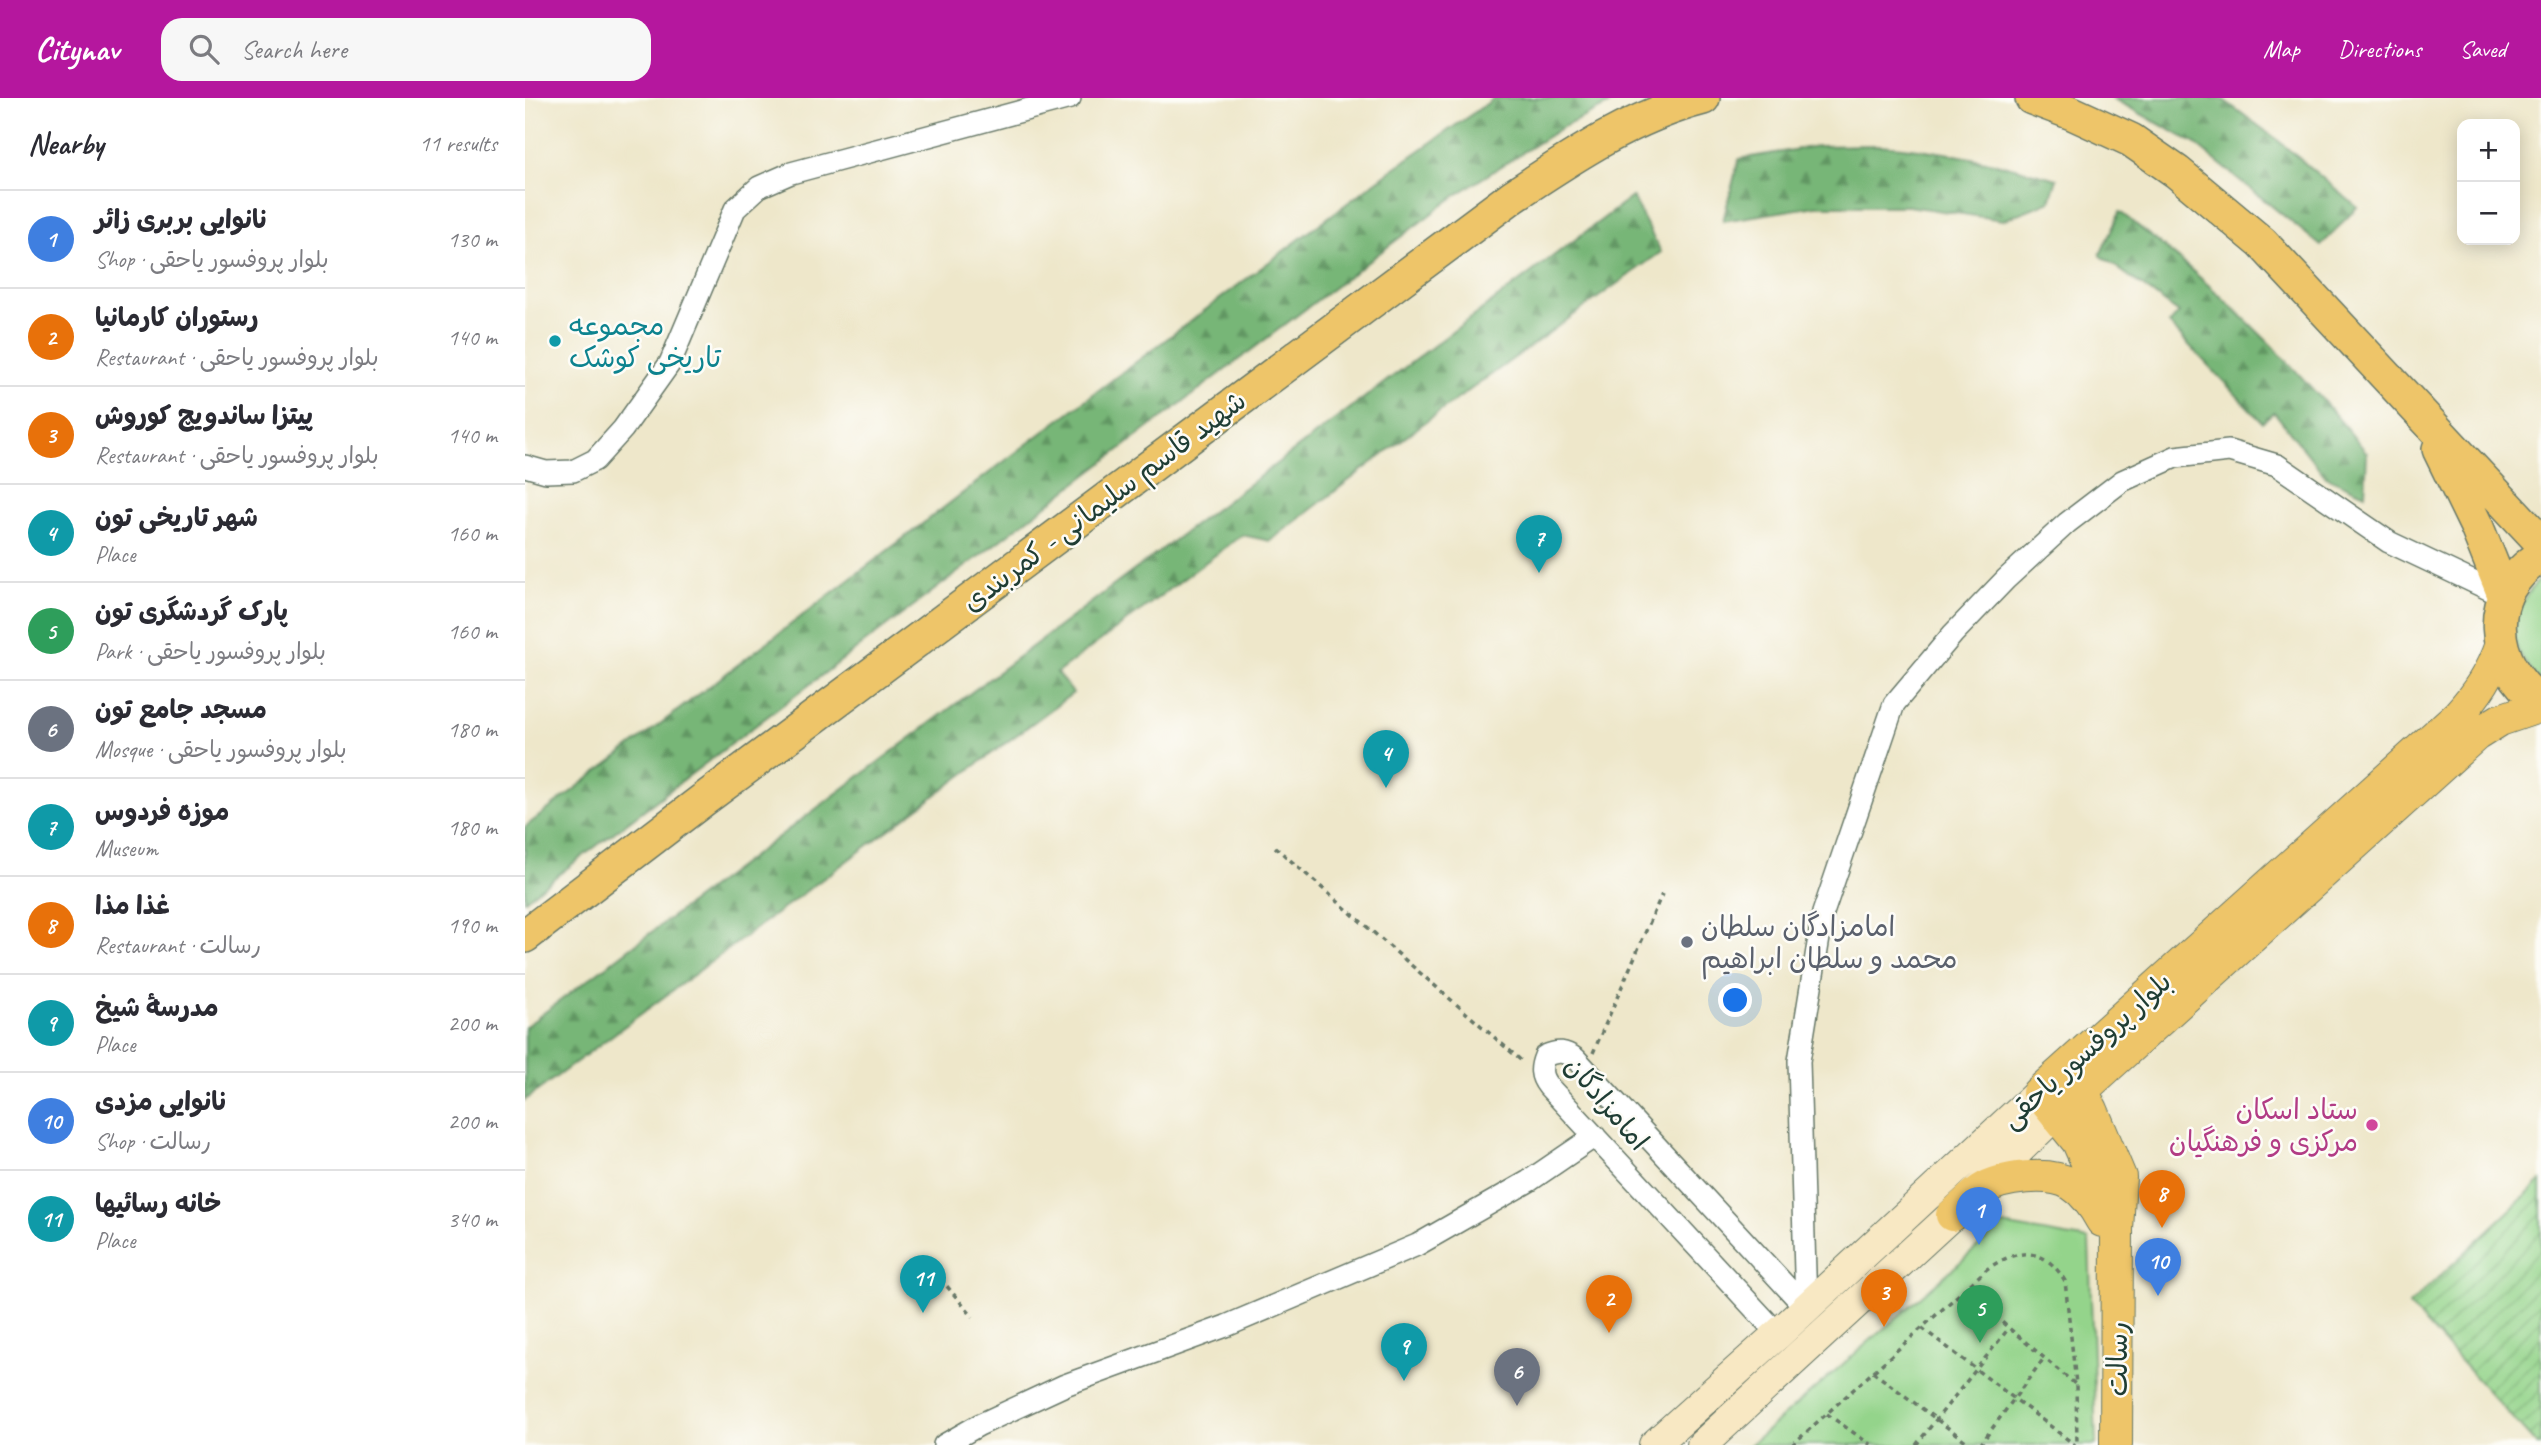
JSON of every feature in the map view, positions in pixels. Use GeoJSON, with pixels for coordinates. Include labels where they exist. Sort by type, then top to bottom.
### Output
{"type":"FeatureCollection","features":[{"type":"Feature","properties":{"kind":"highway","name":"شهید قاسم سلیمانی - کمربندی"},"geometry":{"type":"LineString","coordinates":[[525,936],[1513,196],[1578,152],[1641,120],[1703,98]]}},
{"type":"Feature","properties":{"kind":"highway"},"geometry":{"type":"LineString","coordinates":[[2032,98],[2131,140],[2177,172],[2262,243],[2541,542]]}},
{"type":"Feature","properties":{"kind":"highway"},"geometry":{"type":"LineString","coordinates":[[2414,404],[2454,475],[2505,597]]}},
{"type":"Feature","properties":{"kind":"highway"},"geometry":{"type":"LineString","coordinates":[[2541,556],[2531,562],[2516,579],[2505,597],[2500,620],[2501,644],[2509,668],[2524,689],[2541,704]]}},
{"type":"Feature","properties":{"kind":"main road","name":"بلوار پروفسور یاحقی"},"geometry":{"type":"LineString","coordinates":[[1702,1445],[1952,1215],[2457,716],[2477,694],[2492,670],[2501,644]]}},
{"type":"Feature","properties":{"kind":"main road","name":"بلوار پروفسور یاحقی"},"geometry":{"type":"LineString","coordinates":[[1654,1445],[1930,1193],[2067,1101],[2128,1052],[2476,735],[2500,720],[2541,704]]}},
{"type":"Feature","properties":{"kind":"main road"},"geometry":{"type":"LineString","coordinates":[[2120,1177],[2103,1110],[2110,1080],[2128,1052]]}},
{"type":"Feature","properties":{"kind":"main road","name":"رسالت"},"geometry":{"type":"LineString","coordinates":[[2067,1101],[2120,1177],[2116,1445]]}},
{"type":"Feature","properties":{"kind":"main road","name":"رسالت"},"geometry":{"type":"LineString","coordinates":[[2067,1101],[2117,1240]]}},
{"type":"Feature","properties":{"kind":"main road"},"geometry":{"type":"LineString","coordinates":[[1930,1193],[1952,1215],[1982,1189],[2015,1178],[2050,1177],[2071,1184],[2095,1208],[2117,1240]]}},
{"type":"Feature","properties":{"kind":"street"},"geometry":{"type":"LineString","coordinates":[[525,466],[546,471],[573,471],[595,460],[623,429],[670,363],[735,209],[759,187],[791,173],[1070,98]]}},
{"type":"Feature","properties":{"kind":"street"},"geometry":{"type":"LineString","coordinates":[[1806,1308],[1799,1061],[1823,913],[1894,704],[1953,634],[2006,579],[2067,523],[2123,481],[2175,457],[2229,452],[2277,465],[2389,542],[2505,597]]}},
{"type":"Feature","properties":{"kind":"street","name":"امامزادگان"},"geometry":{"type":"LineString","coordinates":[[1778,1334],[1543,1079],[1540,1067],[1545,1056],[1555,1051],[1566,1052],[1586,1069],[1806,1308]]}},
{"type":"Feature","properties":{"kind":"street"},"geometry":{"type":"LineString","coordinates":[[944,1445],[979,1425],[1065,1385],[1226,1326],[1417,1245],[1529,1181],[1595,1136]]}},
{"type":"Feature","properties":{"kind":"path"},"geometry":{"type":"LineString","coordinates":[[1275,847],[1543,1079]]}},
{"type":"Feature","properties":{"kind":"path"},"geometry":{"type":"LineString","coordinates":[[1586,1069],[1662,894]]}},
{"type":"Feature","properties":{"kind":"path"},"geometry":{"type":"LineString","coordinates":[[1791,1445],[1999,1260],[2022,1254],[2048,1259],[2065,1281],[2076,1384],[2076,1445]]}},
{"type":"Feature","properties":{"kind":"path"},"geometry":{"type":"LineString","coordinates":[[934,1271],[973,1317]]}},
{"type":"Feature","properties":{"kind":"path"},"geometry":{"type":"LineString","coordinates":[[1964,1290],[2076,1384]]}},
{"type":"Feature","properties":{"kind":"path"},"geometry":{"type":"LineString","coordinates":[[1921,1328],[2076,1445]]}},
{"type":"Feature","properties":{"kind":"path"},"geometry":{"type":"LineString","coordinates":[[1916,1445],[2009,1328]]}},
{"type":"Feature","properties":{"kind":"path"},"geometry":{"type":"LineString","coordinates":[[1980,1445],[2044,1358]]}},
{"type":"Feature","properties":{"kind":"path"},"geometry":{"type":"LineString","coordinates":[[1873,1372],[1971,1445]]}},
{"type":"Feature","properties":{"kind":"path"},"geometry":{"type":"LineString","coordinates":[[1827,1414],[1871,1445]]}},
{"type":"Feature","properties":{"kind":"green space"},"geometry":{"type":"Polygon","coordinates":[[[1495,98],[1622,98],[1561,128],[1456,195],[525,900],[525,827],[1390,171],[1495,98]]]}},
{"type":"Feature","properties":{"kind":"green space"},"geometry":{"type":"Polygon","coordinates":[[[2112,98],[2221,98],[2275,138],[2357,207],[2321,246],[2194,143],[2112,98]]]}},
{"type":"Feature","properties":{"kind":"green space"},"geometry":{"type":"Polygon","coordinates":[[[1879,145],[1969,158],[2057,179],[2050,201],[2003,220],[1908,206],[1816,206],[1723,221],[1739,159],[1817,146],[1879,145]]]}},
{"type":"Feature","properties":{"kind":"green space"},"geometry":{"type":"Polygon","coordinates":[[[1632,197],[1661,252],[1420,426],[1270,541],[1242,535],[1057,673],[1073,693],[525,1100],[525,1027],[1632,197]]]}},
{"type":"Feature","properties":{"kind":"green space"},"geometry":{"type":"Polygon","coordinates":[[[2120,212],[2220,295],[2311,387],[2367,453],[2365,494],[2326,477],[2274,412],[2262,422],[2169,324],[2179,313],[2100,255],[2120,212]]]}},
{"type":"Feature","properties":{"kind":"green space"},"geometry":{"type":"Polygon","coordinates":[[[2541,579],[2541,684],[2518,651],[2515,632],[2523,602],[2541,579]]]}},
{"type":"Feature","properties":{"kind":"green space"},"geometry":{"type":"Polygon","coordinates":[[[2541,1181],[2541,1445],[2537,1445],[2409,1305],[2541,1181]]]}},
{"type":"Feature","properties":{"kind":"green space"},"geometry":{"type":"Polygon","coordinates":[[[2003,1225],[2089,1240],[2096,1445],[1750,1445],[2003,1225]]]}},
{"type":"Feature","properties":{"kind":"place","name":"مجموعه تاریخی کوشک"},"geometry":{"type":"Point","coordinates":[555,341]}},
{"type":"Feature","properties":{"kind":"place","name":"موزه فردوس"},"geometry":{"type":"Point","coordinates":[1539,573]}},
{"type":"Feature","properties":{"kind":"place","name":"شهر تاریخی تون"},"geometry":{"type":"Point","coordinates":[1386,788]}},
{"type":"Feature","properties":{"kind":"place","name":"امامزادگان سلطان محمد و سلطان ابراهیم"},"geometry":{"type":"Point","coordinates":[1687,942]}},
{"type":"Feature","properties":{"kind":"place","name":"ستاد اسکان مرکزی و فرهنگیان"},"geometry":{"type":"Point","coordinates":[2372,1125]}},
{"type":"Feature","properties":{"kind":"place","name":"غذا مذا"},"geometry":{"type":"Point","coordinates":[2162,1228]}},
{"type":"Feature","properties":{"kind":"place","name":"نانوایی بربری زائر"},"geometry":{"type":"Point","coordinates":[1979,1245]}},
{"type":"Feature","properties":{"kind":"place","name":"نانوایی مزدی"},"geometry":{"type":"Point","coordinates":[2158,1296]}},
{"type":"Feature","properties":{"kind":"place","name":"خانه رسائیها"},"geometry":{"type":"Point","coordinates":[923,1313]}},
{"type":"Feature","properties":{"kind":"place","name":"پيتزا ساندویچ کوروش"},"geometry":{"type":"Point","coordinates":[1884,1327]}},
{"type":"Feature","properties":{"kind":"place","name":"رستوران کارمانیا"},"geometry":{"type":"Point","coordinates":[1609,1333]}},
{"type":"Feature","properties":{"kind":"place","name":"پارک گردشگری تون"},"geometry":{"type":"Point","coordinates":[1980,1343]}},
{"type":"Feature","properties":{"kind":"place","name":"مدرسهٔ شیخ"},"geometry":{"type":"Point","coordinates":[1404,1381]}},
{"type":"Feature","properties":{"kind":"place","name":"مسجد جامع تون"},"geometry":{"type":"Point","coordinates":[1517,1406]}}]}
